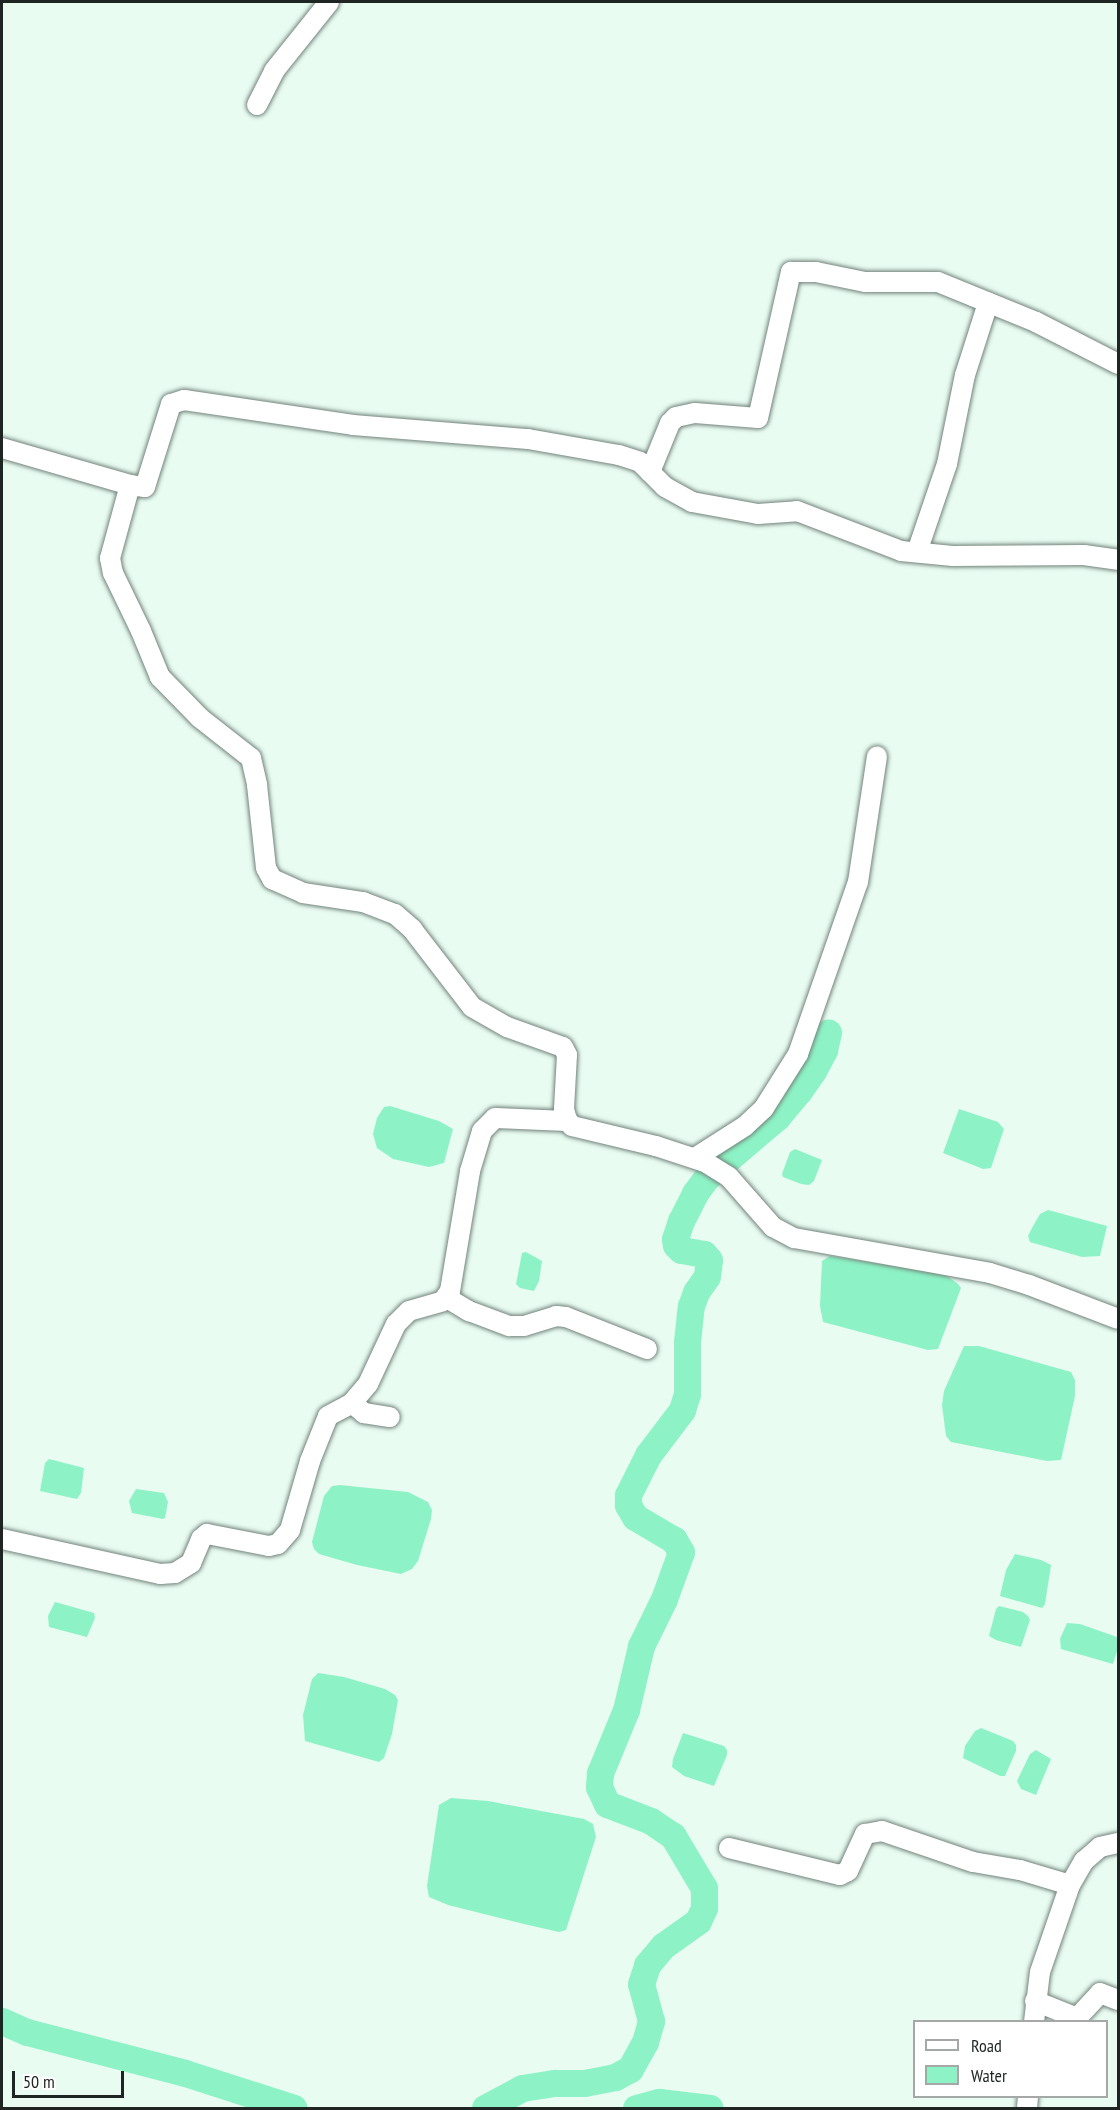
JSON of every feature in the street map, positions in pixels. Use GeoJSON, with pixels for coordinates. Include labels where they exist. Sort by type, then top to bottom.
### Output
{"type":"FeatureCollection","features":[{"type":"Feature","properties":{"kind":"street"},"geometry":{"type":"LineString","coordinates":[[257,105],[274,71],[329,2]]}},
{"type":"Feature","properties":{"kind":"street"},"geometry":{"type":"LineString","coordinates":[[650,472],[667,429],[676,417],[695,413],[758,418],[791,272],[816,272],[866,282],[938,282],[1036,322],[1119,364]]}},
{"type":"Feature","properties":{"kind":"street"},"geometry":{"type":"LineString","coordinates":[[917,552],[946,464],[965,375],[988,303]]}},
{"type":"Feature","properties":{"kind":"street"},"geometry":{"type":"LineString","coordinates":[[2,448],[130,486],[145,487],[171,404],[176,400],[353,425],[539,441],[625,457],[640,462],[665,487],[692,502],[758,514],[796,511],[901,551],[992,557],[1084,555],[1119,560]]}},
{"type":"Feature","properties":{"kind":"street"},"geometry":{"type":"LineString","coordinates":[[130,486],[110,558],[113,573],[160,677],[200,718],[251,758],[257,785],[267,868],[272,879],[303,892],[363,902],[395,914],[412,929],[471,1007],[507,1027],[563,1047],[567,1055],[564,1109],[572,1126],[700,1160],[729,1177],[763,1218],[794,1238],[998,1275],[1119,1319]]}},
{"type":"Feature","properties":{"kind":"street"},"geometry":{"type":"LineString","coordinates":[[700,1160],[745,1126],[764,1108],[798,1054],[858,882],[877,756]]}},
{"type":"Feature","properties":{"kind":"street"},"geometry":{"type":"LineString","coordinates":[[2,1539],[160,1574],[175,1573],[191,1563],[201,1539],[207,1534],[269,1546],[278,1544],[290,1530],[310,1461],[328,1416],[352,1402],[368,1384],[396,1324],[409,1311],[434,1305],[447,1298],[457,1262],[470,1171],[482,1131],[495,1118],[568,1121]]}},
{"type":"Feature","properties":{"kind":"street"},"geometry":{"type":"LineString","coordinates":[[447,1298],[469,1311],[509,1326],[524,1326],[556,1316],[566,1317],[647,1349]]}},
{"type":"Feature","properties":{"kind":"street"},"geometry":{"type":"LineString","coordinates":[[352,1402],[364,1413],[390,1417]]}},
{"type":"Feature","properties":{"kind":"street"},"geometry":{"type":"LineString","coordinates":[[729,1848],[840,1875],[848,1871],[865,1834],[882,1831],[974,1862],[1029,1872],[1070,1885]]}},
{"type":"Feature","properties":{"kind":"street"},"geometry":{"type":"LineString","coordinates":[[1034,2020],[1040,1972],[1070,1885],[1084,1861],[1100,1847],[1119,1844]]}},
{"type":"Feature","properties":{"kind":"street"},"geometry":{"type":"LineString","coordinates":[[1035,2001],[1077,2018],[1100,1993],[1119,2000]]}},
{"type":"Feature","properties":{"kind":"water"},"geometry":{"type":"Polygon","coordinates":[[[390,1106],[439,1121],[453,1129],[444,1163],[429,1167],[393,1159],[377,1148],[373,1134],[377,1118],[384,1107],[390,1106]]]}},
{"type":"Feature","properties":{"kind":"water"},"geometry":{"type":"Polygon","coordinates":[[[959,1109],[998,1122],[1004,1129],[991,1168],[983,1169],[943,1153],[959,1109]]]}},
{"type":"Feature","properties":{"kind":"water"},"geometry":{"type":"Polygon","coordinates":[[[795,1149],[822,1160],[814,1181],[809,1185],[783,1177],[790,1152],[795,1149]]]}},
{"type":"Feature","properties":{"kind":"water"},"geometry":{"type":"Polygon","coordinates":[[[1048,1210],[1107,1226],[1100,1256],[1082,1257],[1030,1242],[1028,1236],[1032,1228],[1040,1214],[1048,1210]]]}},
{"type":"Feature","properties":{"kind":"water"},"geometry":{"type":"Polygon","coordinates":[[[526,1252],[542,1261],[539,1281],[534,1291],[520,1288],[516,1284],[522,1253],[526,1252]]]}},
{"type":"Feature","properties":{"kind":"water"},"geometry":{"type":"Polygon","coordinates":[[[830,1256],[925,1271],[947,1276],[958,1284],[961,1288],[938,1349],[928,1350],[823,1322],[820,1306],[822,1261],[830,1256]]]}},
{"type":"Feature","properties":{"kind":"water"},"geometry":{"type":"Polygon","coordinates":[[[964,1346],[979,1346],[1071,1372],[1075,1380],[1075,1396],[1061,1460],[1047,1461],[951,1442],[946,1436],[942,1405],[944,1391],[964,1346]]]}},
{"type":"Feature","properties":{"kind":"water"},"geometry":{"type":"Polygon","coordinates":[[[49,1459],[84,1468],[81,1493],[77,1499],[40,1491],[45,1463],[49,1459]]]}},
{"type":"Feature","properties":{"kind":"water"},"geometry":{"type":"Polygon","coordinates":[[[332,1486],[408,1492],[428,1502],[432,1510],[431,1519],[418,1561],[412,1569],[401,1574],[357,1565],[319,1554],[314,1549],[312,1542],[324,1496],[332,1486]]]}},
{"type":"Feature","properties":{"kind":"water"},"geometry":{"type":"Polygon","coordinates":[[[136,1489],[164,1493],[168,1502],[165,1518],[132,1513],[129,1501],[136,1489]]]}},
{"type":"Feature","properties":{"kind":"water"},"geometry":{"type":"Polygon","coordinates":[[[1015,1554],[1041,1560],[1051,1565],[1045,1604],[1042,1608],[1000,1596],[1006,1570],[1015,1554]]]}},
{"type":"Feature","properties":{"kind":"water"},"geometry":{"type":"Polygon","coordinates":[[[55,1602],[94,1613],[95,1618],[87,1637],[49,1627],[48,1616],[55,1602]]]}},
{"type":"Feature","properties":{"kind":"water"},"geometry":{"type":"Polygon","coordinates":[[[999,1606],[1023,1612],[1028,1616],[1030,1620],[1021,1647],[989,1636],[996,1609],[999,1606]]]}},
{"type":"Feature","properties":{"kind":"water"},"geometry":{"type":"Polygon","coordinates":[[[1067,1623],[1080,1624],[1117,1637],[1118,1648],[1113,1664],[1061,1649],[1060,1639],[1067,1623]]]}},
{"type":"Feature","properties":{"kind":"water"},"geometry":{"type":"Polygon","coordinates":[[[318,1673],[344,1677],[385,1689],[395,1695],[398,1700],[392,1734],[384,1758],[379,1762],[305,1741],[303,1715],[312,1679],[318,1673]]]}},
{"type":"Feature","properties":{"kind":"water"},"geometry":{"type":"Polygon","coordinates":[[[981,1728],[1013,1741],[1016,1745],[1016,1751],[1005,1776],[1000,1776],[963,1758],[965,1746],[975,1731],[981,1728]]]}},
{"type":"Feature","properties":{"kind":"water"},"geometry":{"type":"Polygon","coordinates":[[[683,1733],[724,1746],[727,1750],[714,1786],[684,1776],[672,1767],[683,1733]]]}},
{"type":"Feature","properties":{"kind":"water"},"geometry":{"type":"Polygon","coordinates":[[[1036,1750],[1051,1759],[1036,1795],[1021,1789],[1017,1781],[1030,1754],[1036,1750]]]}},
{"type":"Feature","properties":{"kind":"water"},"geometry":{"type":"Polygon","coordinates":[[[451,1798],[488,1801],[584,1819],[593,1824],[596,1837],[566,1930],[559,1932],[524,1924],[448,1905],[429,1897],[427,1886],[439,1805],[451,1798]]]}},
{"type":"Feature","properties":{"kind":"waterway"},"geometry":{"type":"LineString","coordinates":[[485,2108],[522,2088],[555,2083],[584,2083],[615,2077],[630,2069],[645,2042],[651,2021],[641,1984],[647,1965],[663,1946],[698,1921],[704,1908],[704,1888],[673,1836],[651,1821],[607,1804],[599,1787],[600,1773],[626,1710],[641,1646],[664,1599],[681,1552],[674,1540],[635,1517],[628,1505],[628,1495],[648,1455],[682,1410],[687,1394],[687,1342],[691,1306],[696,1292],[707,1276],[709,1260],[704,1254],[681,1250],[676,1245],[675,1239],[681,1221],[695,1193],[708,1176],[777,1117],[799,1091],[824,1050],[828,1032]]}},
{"type":"Feature","properties":{"kind":"waterway"},"geometry":{"type":"LineString","coordinates":[[2,2021],[27,2032],[185,2073],[294,2108]]}},
{"type":"Feature","properties":{"kind":"waterway"},"geometry":{"type":"LineString","coordinates":[[636,2108],[659,2102],[710,2108]]}}]}
